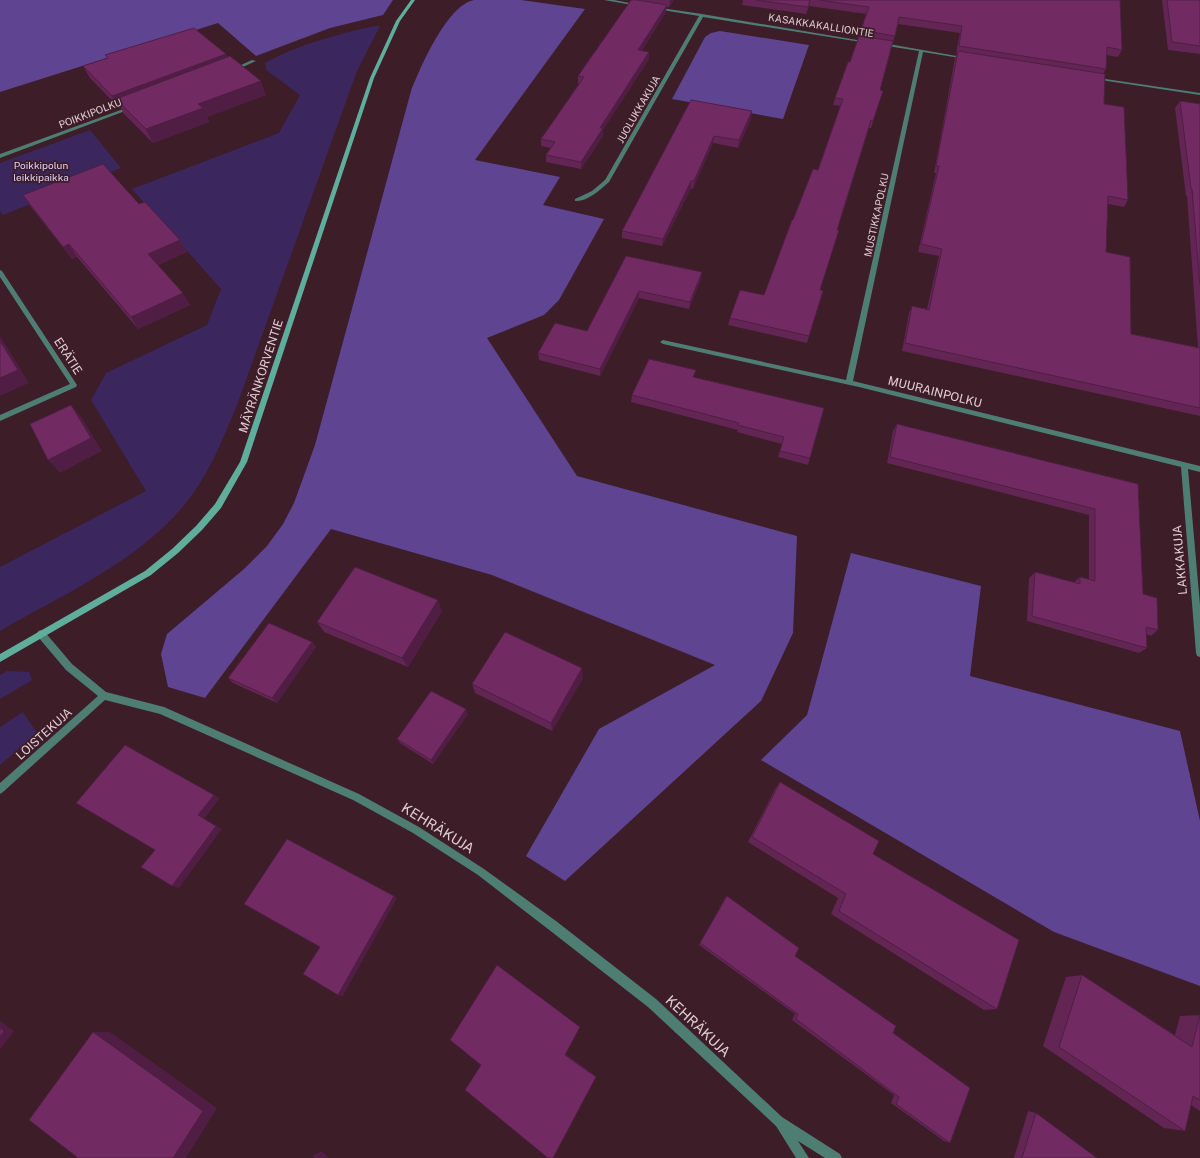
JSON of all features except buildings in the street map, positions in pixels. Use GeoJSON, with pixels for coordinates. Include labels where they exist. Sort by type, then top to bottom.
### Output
{"type":"FeatureCollection","features":[{"type":"Feature","properties":{"kind":"street","name":"MÄYRÄNKORVENTIE"},"geometry":{"type":"LineString","coordinates":[[0,658],[148,573],[175,551],[199,528],[218,506],[243,462],[372,78],[398,20],[412,0]]}},
{"type":"Feature","properties":{"kind":"street"},"geometry":{"type":"LineString","coordinates":[[606,0],[642,6]]}},
{"type":"Feature","properties":{"kind":"street","name":"KASAKKAKALLIONTIE"},"geometry":{"type":"LineString","coordinates":[[650,7],[971,58]]}},
{"type":"Feature","properties":{"kind":"street","name":"JUOLUKKAKUJA"},"geometry":{"type":"LineString","coordinates":[[577,200],[594,192],[608,181],[702,15]]}},
{"type":"Feature","properties":{"kind":"street","name":"MUSTIKKAPOLKU"},"geometry":{"type":"LineString","coordinates":[[849,383],[921,51]]}},
{"type":"Feature","properties":{"kind":"street"},"geometry":{"type":"LineString","coordinates":[[225,72],[254,61]]}},
{"type":"Feature","properties":{"kind":"street"},"geometry":{"type":"LineString","coordinates":[[1090,77],[1200,94]]}},
{"type":"Feature","properties":{"kind":"street","name":"POIKKIPOLKU"},"geometry":{"type":"LineString","coordinates":[[0,156],[137,105]]}},
{"type":"Feature","properties":{"kind":"street","name":"ERÄTIE"},"geometry":{"type":"LineString","coordinates":[[0,272],[74,385],[0,418]]}},
{"type":"Feature","properties":{"kind":"street","name":"MUURAINPOLKU"},"geometry":{"type":"LineString","coordinates":[[663,342],[849,383],[1200,469]]}},
{"type":"Feature","properties":{"kind":"street","name":"LAKKAKUJA"},"geometry":{"type":"LineString","coordinates":[[1184,465],[1200,653]]}},
{"type":"Feature","properties":{"kind":"street","name":"KEHRÄKUJA"},"geometry":{"type":"LineString","coordinates":[[41,634],[69,667],[104,696],[160,710],[356,797],[416,830],[481,872],[652,1003],[778,1121],[836,1158]]}},
{"type":"Feature","properties":{"kind":"street","name":"LOISTEKUJA"},"geometry":{"type":"LineString","coordinates":[[0,789],[104,696]]}},
{"type":"Feature","properties":{"kind":"street","name":"KEHRÄKUJA"},"geometry":{"type":"LineString","coordinates":[[778,1121],[803,1158]]}},
{"type":"Feature","properties":{"kind":"green space"},"geometry":{"type":"Polygon","coordinates":[[[380,26],[357,71],[236,408],[217,451],[194,492],[175,515],[154,536],[131,554],[79,587],[0,631],[0,567],[146,491],[91,400],[106,373],[207,325],[221,289],[132,189],[279,133],[300,95],[266,70],[265,63],[291,50],[319,40],[380,26]]]}},
{"type":"Feature","properties":{"kind":"green space","name":"Poikkipolun leikkipaikka"},"geometry":{"type":"Polygon","coordinates":[[[90,130],[121,168],[3,215],[0,211],[0,163],[90,130]]]}},
{"type":"Feature","properties":{"kind":"green space"},"geometry":{"type":"Polygon","coordinates":[[[7,671],[29,672],[32,680],[0,699],[0,675],[7,671]]]}},
{"type":"Feature","properties":{"kind":"green space"},"geometry":{"type":"Polygon","coordinates":[[[23,712],[37,733],[0,765],[0,727],[23,712]]]}},
{"type":"Feature","properties":{"kind":"shaded area"},"geometry":{"type":"Polygon","coordinates":[[[0,0],[393,0],[383,15],[330,28],[256,56],[218,23],[0,92],[0,0]]]}},
{"type":"Feature","properties":{"kind":"shaded area"},"geometry":{"type":"Polygon","coordinates":[[[474,0],[521,0],[585,9],[475,160],[560,177],[543,205],[604,219],[559,300],[544,315],[487,338],[577,476],[797,536],[793,633],[761,701],[565,881],[526,856],[599,729],[715,665],[492,575],[331,529],[205,698],[168,687],[161,654],[167,634],[244,569],[267,546],[283,524],[294,503],[315,445],[411,91],[428,53],[445,25],[454,13],[464,4],[474,0]]]}},
{"type":"Feature","properties":{"kind":"shaded area"},"geometry":{"type":"Polygon","coordinates":[[[720,31],[809,45],[783,119],[672,99],[705,37],[711,33],[720,31]]]}},
{"type":"Feature","properties":{"kind":"shaded area"},"geometry":{"type":"Polygon","coordinates":[[[851,553],[981,586],[970,676],[1180,731],[1200,821],[1200,986],[1054,932],[761,760],[807,715],[851,553]]]}}]}
